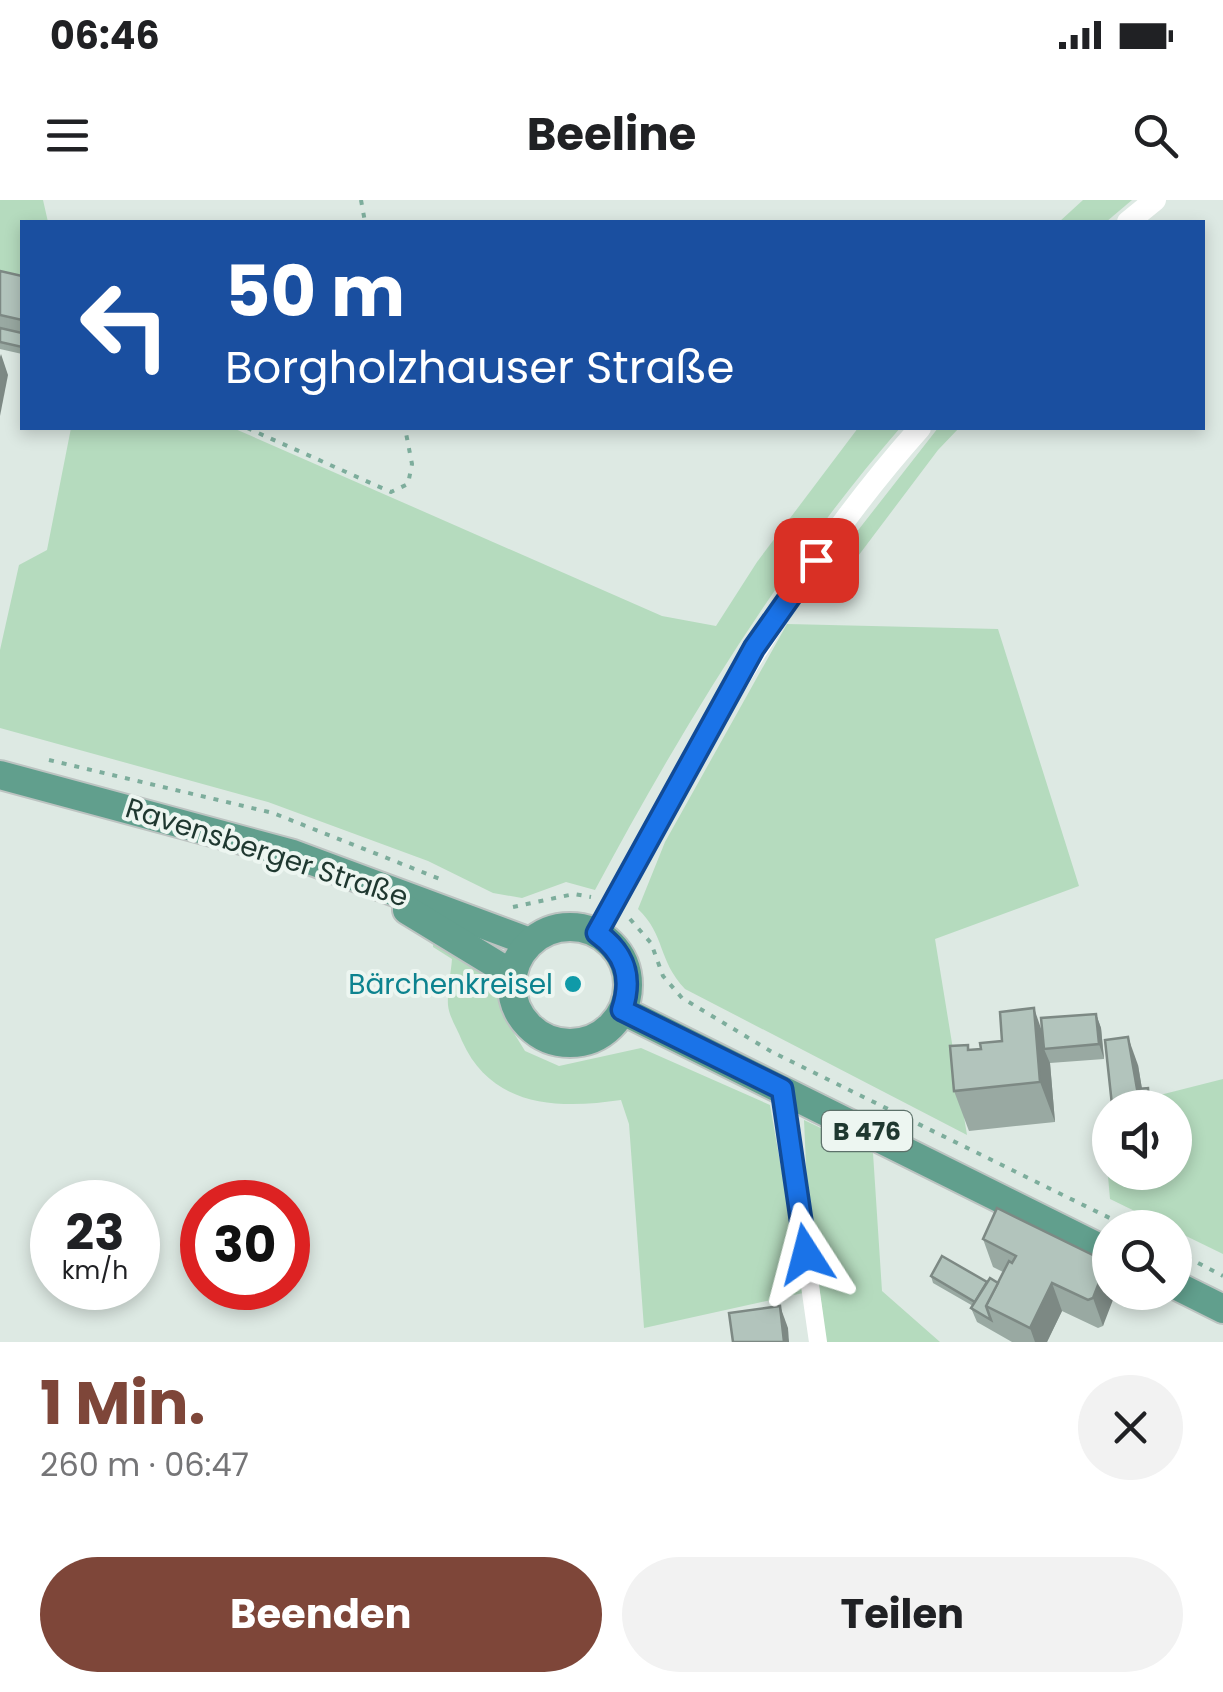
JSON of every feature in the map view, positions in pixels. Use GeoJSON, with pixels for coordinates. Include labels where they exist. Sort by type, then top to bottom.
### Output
{"type":"FeatureCollection","features":[{"type":"Feature","properties":{"kind":"main road","name":"Ravensberger Straße"},"geometry":{"type":"LineString","coordinates":[[0,776],[140,810],[350,876],[530,942]]}},
{"type":"Feature","properties":{"kind":"main road"},"geometry":{"type":"LineString","coordinates":[[350,876],[512,974]]}},
{"type":"Feature","properties":{"kind":"main road"},"geometry":{"type":"LineString","coordinates":[[562,926],[597,933],[622,958],[628,993],[622,1010],[612,1026],[579,1043],[543,1037],[517,1010],[512,974],[530,942],[562,926]]}},
{"type":"Feature","properties":{"kind":"main road","name":"B 476"},"geometry":{"type":"LineString","coordinates":[[622,1010],[1092,1244]]}},
{"type":"Feature","properties":{"kind":"main road"},"geometry":{"type":"LineString","coordinates":[[1192,1294],[1223,1309]]}},
{"type":"Feature","properties":{"kind":"street"},"geometry":{"type":"LineString","coordinates":[[1130,220],[1155,200]]}},
{"type":"Feature","properties":{"kind":"street"},"geometry":{"type":"LineString","coordinates":[[597,933],[754,648],[880,472],[918,430]]}},
{"type":"Feature","properties":{"kind":"street"},"geometry":{"type":"LineString","coordinates":[[782,1089],[818,1342]]}},
{"type":"Feature","properties":{"kind":"path"},"geometry":{"type":"LineString","coordinates":[[251,430],[390,492],[408,484],[412,464],[405,430]]}},
{"type":"Feature","properties":{"kind":"path"},"geometry":{"type":"LineString","coordinates":[[612,906],[640,926],[663,976],[682,998],[772,1052],[1093,1210]]}},
{"type":"Feature","properties":{"kind":"path"},"geometry":{"type":"LineString","coordinates":[[1192,1260],[1223,1276]]}},
{"type":"Feature","properties":{"kind":"green space"},"geometry":{"type":"Polygon","coordinates":[[[0,200],[43,200],[48,220],[20,220],[20,279],[0,274],[0,200]]]}},
{"type":"Feature","properties":{"kind":"green space"},"geometry":{"type":"Polygon","coordinates":[[[1083,200],[1132,200],[1108,220],[1061,220],[1083,200]]]}},
{"type":"Feature","properties":{"kind":"green space"},"geometry":{"type":"Polygon","coordinates":[[[71,430],[238,430],[662,616],[716,626],[757,562],[856,430],[898,430],[813,537],[735,650],[595,890],[566,882],[522,898],[493,893],[428,861],[268,802],[0,728],[0,650],[19,565],[47,550],[71,430]]]}},
{"type":"Feature","properties":{"kind":"green space"},"geometry":{"type":"Polygon","coordinates":[[[936,430],[957,430],[828,596],[802,602],[936,430]]]}},
{"type":"Feature","properties":{"kind":"green space"},"geometry":{"type":"Polygon","coordinates":[[[787,624],[998,629],[1079,886],[935,939],[967,1135],[685,989],[638,909],[665,842],[787,624]]]}},
{"type":"Feature","properties":{"kind":"green space"},"geometry":{"type":"Polygon","coordinates":[[[433,939],[493,981],[504,1017],[525,1051],[559,1066],[641,1048],[770,1105],[803,1293],[644,1328],[629,1124],[621,1100],[551,1103],[509,1091],[491,1080],[475,1063],[452,1019],[448,1000],[452,959],[433,947],[433,939]]]}},
{"type":"Feature","properties":{"kind":"green space"},"geometry":{"type":"Polygon","coordinates":[[[1223,1079],[1223,1254],[1192,1239],[1192,1210],[1133,1210],[1110,1199],[1109,1190],[1192,1190],[1192,1090],[1180,1090],[1223,1079]]]}},
{"type":"Feature","properties":{"kind":"green space"},"geometry":{"type":"Polygon","coordinates":[[[804,1120],[873,1153],[882,1291],[940,1342],[826,1342],[807,1187],[804,1120]]]}},
{"type":"Feature","properties":{"kind":"building"},"geometry":{"type":"Polygon","coordinates":[[[0,271],[20,276],[20,320],[0,315],[0,271]]]}},
{"type":"Feature","properties":{"kind":"building"},"geometry":{"type":"Polygon","coordinates":[[[0,328],[20,333],[20,347],[0,342],[0,328]]]}},
{"type":"Feature","properties":{"kind":"building"},"geometry":{"type":"Polygon","coordinates":[[[1034,1008],[1040,1082],[954,1091],[950,1046],[981,1049],[980,1043],[1002,1041],[1000,1012],[1034,1008]]]}},
{"type":"Feature","properties":{"kind":"building"},"geometry":{"type":"Polygon","coordinates":[[[1096,1014],[1099,1044],[1044,1049],[1041,1018],[1096,1014]]]}},
{"type":"Feature","properties":{"kind":"building"},"geometry":{"type":"Polygon","coordinates":[[[1128,1037],[1137,1089],[1148,1090],[1110,1090],[1105,1040],[1128,1037]]]}},
{"type":"Feature","properties":{"kind":"building"},"geometry":{"type":"Polygon","coordinates":[[[997,1208],[1092,1255],[1092,1298],[1052,1283],[1030,1328],[986,1306],[1009,1261],[1012,1263],[1016,1256],[983,1239],[997,1208]]]}},
{"type":"Feature","properties":{"kind":"building"},"geometry":{"type":"Polygon","coordinates":[[[942,1256],[987,1282],[975,1302],[931,1276],[942,1256]]]}},
{"type":"Feature","properties":{"kind":"building"},"geometry":{"type":"Polygon","coordinates":[[[990,1278],[998,1283],[986,1306],[991,1320],[971,1308],[990,1278]]]}},
{"type":"Feature","properties":{"kind":"building"},"geometry":{"type":"Polygon","coordinates":[[[780,1306],[784,1342],[733,1342],[729,1313],[780,1306]]]}},
{"type":"Feature","properties":{"kind":"place","name":"Bärchenkreisel"},"geometry":{"type":"Point","coordinates":[573,984]}},
{"type":"Feature","properties":{"kind":"route"},"geometry":{"type":"LineString","coordinates":[[806,1254],[782,1089],[622,1010],[628,993],[628,975],[612,944],[597,933],[657,817],[754,648],[816,560]]}}]}
